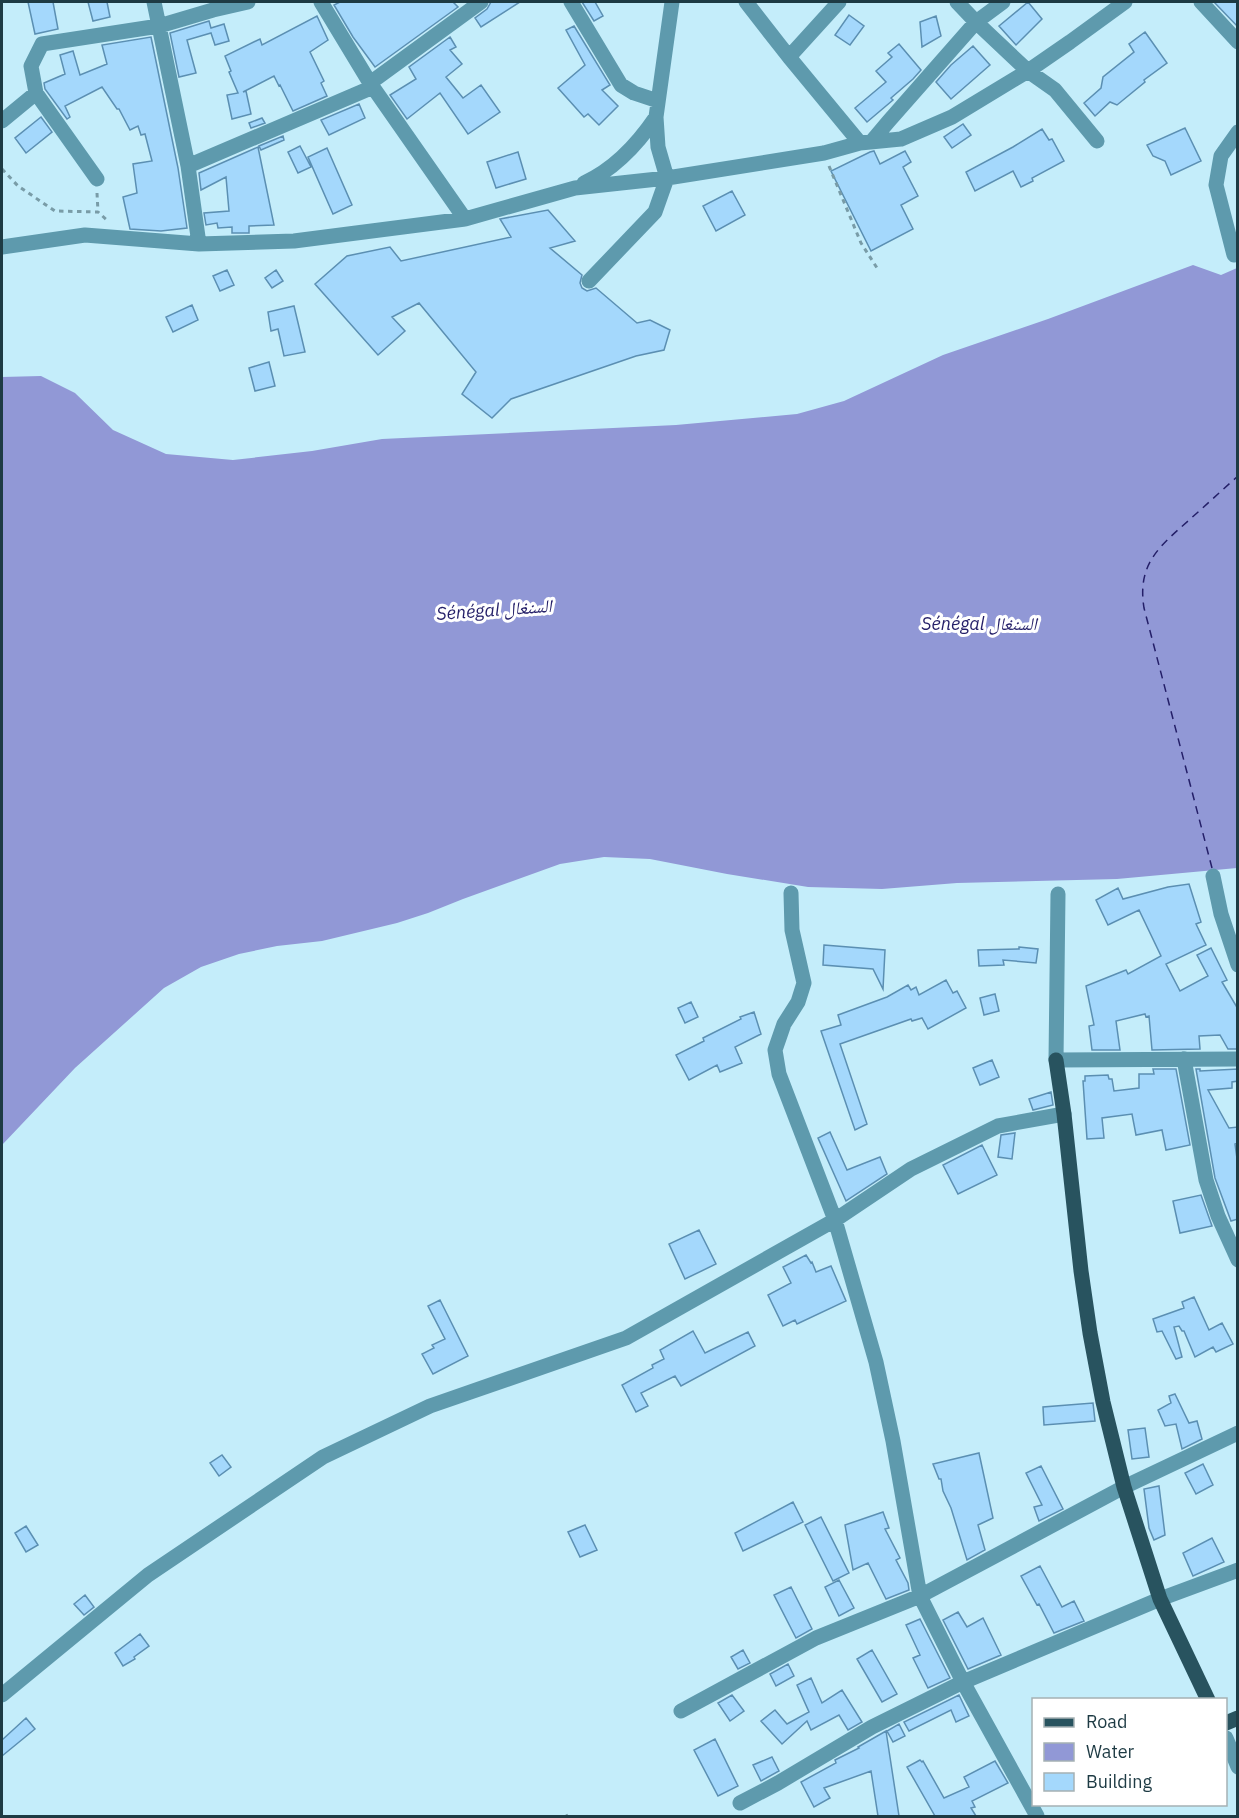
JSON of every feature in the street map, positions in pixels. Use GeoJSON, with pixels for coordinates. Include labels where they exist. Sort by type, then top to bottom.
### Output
{"type":"FeatureCollection","features":[{"type":"Feature","properties":{"kind":"main road"},"geometry":{"type":"LineString","coordinates":[[1056,1060],[1065,1114],[1081,1271],[1103,1402],[1124,1487],[1160,1599],[1207,1698]]}},
{"type":"Feature","properties":{"kind":"street"},"geometry":{"type":"LineString","coordinates":[[154,2],[188,166],[199,244]]}},
{"type":"Feature","properties":{"kind":"street"},"geometry":{"type":"LineString","coordinates":[[97,179],[36,93],[31,66],[42,44],[159,26],[209,6],[248,2]]}},
{"type":"Feature","properties":{"kind":"street"},"geometry":{"type":"LineString","coordinates":[[321,2],[371,85],[465,219]]}},
{"type":"Feature","properties":{"kind":"street"},"geometry":{"type":"LineString","coordinates":[[188,166],[371,85],[481,2]]}},
{"type":"Feature","properties":{"kind":"street"},"geometry":{"type":"LineString","coordinates":[[571,2],[621,85],[634,93],[658,101]]}},
{"type":"Feature","properties":{"kind":"street"},"geometry":{"type":"LineString","coordinates":[[589,281],[655,212],[667,178],[658,147],[656,117],[672,2]]}},
{"type":"Feature","properties":{"kind":"street"},"geometry":{"type":"LineString","coordinates":[[746,2],[789,57],[866,142]]}},
{"type":"Feature","properties":{"kind":"street"},"geometry":{"type":"LineString","coordinates":[[789,57],[839,2]]}},
{"type":"Feature","properties":{"kind":"street"},"geometry":{"type":"LineString","coordinates":[[957,2],[1028,70],[1055,90],[1098,141]]}},
{"type":"Feature","properties":{"kind":"street"},"geometry":{"type":"LineString","coordinates":[[866,142],[976,22],[1003,2]]}},
{"type":"Feature","properties":{"kind":"street"},"geometry":{"type":"LineString","coordinates":[[7,246],[85,235],[199,244],[294,241],[465,219],[575,188],[667,178],[824,153],[866,142],[901,139],[952,117],[1028,70],[1125,2]]}},
{"type":"Feature","properties":{"kind":"street"},"geometry":{"type":"LineString","coordinates":[[1201,2],[1238,42]]}},
{"type":"Feature","properties":{"kind":"street"},"geometry":{"type":"LineString","coordinates":[[2,122],[36,93]]}},
{"type":"Feature","properties":{"kind":"street"},"geometry":{"type":"LineString","coordinates":[[575,188],[609,170],[646,132],[656,117]]}},
{"type":"Feature","properties":{"kind":"street"},"geometry":{"type":"LineString","coordinates":[[1234,255],[1216,185],[1221,156],[1238,132]]}},
{"type":"Feature","properties":{"kind":"street"},"geometry":{"type":"LineString","coordinates":[[1213,876],[1221,914],[1238,965]]}},
{"type":"Feature","properties":{"kind":"street"},"geometry":{"type":"LineString","coordinates":[[791,893],[792,930],[804,983],[798,1002],[784,1024],[775,1050],[779,1074],[835,1220],[876,1362],[893,1441],[920,1596],[963,1682],[1037,1816]]}},
{"type":"Feature","properties":{"kind":"street"},"geometry":{"type":"LineString","coordinates":[[1058,894],[1056,1060],[1238,1059]]}},
{"type":"Feature","properties":{"kind":"street"},"geometry":{"type":"LineString","coordinates":[[1184,1059],[1206,1180],[1218,1216],[1238,1260]]}},
{"type":"Feature","properties":{"kind":"street"},"geometry":{"type":"LineString","coordinates":[[2,1695],[148,1575],[323,1456],[430,1406],[626,1338],[835,1220],[911,1169],[998,1126],[1065,1114]]}},
{"type":"Feature","properties":{"kind":"street"},"geometry":{"type":"LineString","coordinates":[[681,1711],[816,1638],[920,1596],[1124,1487],[1238,1433]]}},
{"type":"Feature","properties":{"kind":"street"},"geometry":{"type":"LineString","coordinates":[[740,1803],[872,1727],[963,1682],[1160,1599],[1238,1570]]}},
{"type":"Feature","properties":{"kind":"street"},"geometry":{"type":"LineString","coordinates":[[1227,1740],[1238,1767]]}},
{"type":"Feature","properties":{"kind":"path"},"geometry":{"type":"LineString","coordinates":[[824,153],[861,243],[879,271]]}},
{"type":"Feature","properties":{"kind":"path"},"geometry":{"type":"LineString","coordinates":[[2,170],[18,186],[56,211],[98,212],[129,238]]}},
{"type":"Feature","properties":{"kind":"water","name":"Sénégal السنغال"},"geometry":{"type":"Polygon","coordinates":[[[1193,265],[1221,275],[1237,268],[1237,868],[1117,879],[957,883],[882,889],[808,887],[650,859],[604,857],[560,864],[397,923],[322,941],[277,946],[239,954],[201,967],[164,988],[75,1068],[2,1145],[2,377],[41,376],[75,393],[113,430],[166,454],[233,460],[312,451],[382,439],[676,425],[797,414],[844,401],[943,355],[1193,265]]]}},
{"type":"Feature","properties":{"kind":"building"},"geometry":{"type":"Polygon","coordinates":[[[28,2],[53,2],[58,29],[35,34],[28,2]]]}},
{"type":"Feature","properties":{"kind":"building"},"geometry":{"type":"Polygon","coordinates":[[[88,2],[107,2],[110,17],[93,21],[88,2]]]}},
{"type":"Feature","properties":{"kind":"building"},"geometry":{"type":"Polygon","coordinates":[[[340,2],[453,2],[458,7],[375,67],[353,37],[334,5],[340,2]]]}},
{"type":"Feature","properties":{"kind":"building"},"geometry":{"type":"Polygon","coordinates":[[[491,2],[520,2],[481,27],[475,18],[487,9],[491,2]]]}},
{"type":"Feature","properties":{"kind":"building"},"geometry":{"type":"Polygon","coordinates":[[[582,2],[595,2],[603,16],[594,21],[582,2]]]}},
{"type":"Feature","properties":{"kind":"building"},"geometry":{"type":"Polygon","coordinates":[[[1028,2],[1042,19],[1016,45],[999,26],[1028,2]]]}},
{"type":"Feature","properties":{"kind":"building"},"geometry":{"type":"Polygon","coordinates":[[[1214,2],[1238,2],[1238,27],[1214,2]]]}},
{"type":"Feature","properties":{"kind":"building"},"geometry":{"type":"Polygon","coordinates":[[[849,15],[864,26],[850,45],[835,35],[849,15]]]}},
{"type":"Feature","properties":{"kind":"building"},"geometry":{"type":"Polygon","coordinates":[[[317,16],[328,40],[310,52],[324,81],[321,83],[327,96],[293,111],[274,76],[243,92],[246,91],[251,114],[232,119],[227,95],[238,93],[225,56],[260,39],[262,45],[317,16]]]}},
{"type":"Feature","properties":{"kind":"building"},"geometry":{"type":"Polygon","coordinates":[[[936,16],[941,36],[922,47],[920,22],[936,16]]]}},
{"type":"Feature","properties":{"kind":"building"},"geometry":{"type":"Polygon","coordinates":[[[209,21],[211,28],[224,24],[229,41],[215,45],[211,33],[187,40],[196,73],[179,77],[170,33],[209,21]]]}},
{"type":"Feature","properties":{"kind":"building"},"geometry":{"type":"Polygon","coordinates":[[[574,26],[610,85],[602,90],[618,106],[599,125],[588,114],[584,117],[558,88],[585,65],[566,30],[574,26]]]}},
{"type":"Feature","properties":{"kind":"building"},"geometry":{"type":"Polygon","coordinates":[[[1145,32],[1167,63],[1117,105],[1110,102],[1095,116],[1084,103],[1101,88],[1103,77],[1134,52],[1129,44],[1145,32]]]}},
{"type":"Feature","properties":{"kind":"building"},"geometry":{"type":"Polygon","coordinates":[[[151,37],[178,168],[187,228],[161,231],[130,229],[123,197],[137,193],[133,164],[152,161],[145,134],[141,135],[138,126],[130,130],[119,109],[102,87],[65,106],[70,117],[67,119],[45,89],[44,83],[65,74],[60,55],[73,51],[80,75],[107,64],[102,45],[151,37]]]}},
{"type":"Feature","properties":{"kind":"building"},"geometry":{"type":"Polygon","coordinates":[[[450,37],[456,47],[450,50],[462,64],[446,77],[463,98],[481,85],[500,112],[468,134],[440,93],[407,119],[390,95],[416,79],[409,67],[450,37]]]}},
{"type":"Feature","properties":{"kind":"building"},"geometry":{"type":"Polygon","coordinates":[[[899,44],[921,70],[891,98],[893,100],[867,122],[855,108],[886,82],[876,71],[892,57],[888,53],[899,44]]]}},
{"type":"Feature","properties":{"kind":"building"},"geometry":{"type":"Polygon","coordinates":[[[973,46],[990,65],[951,99],[936,82],[973,46]]]}},
{"type":"Feature","properties":{"kind":"building"},"geometry":{"type":"Polygon","coordinates":[[[359,104],[365,118],[329,135],[321,120],[359,104]]]}},
{"type":"Feature","properties":{"kind":"building"},"geometry":{"type":"Polygon","coordinates":[[[41,117],[52,132],[26,153],[15,138],[41,117]]]}},
{"type":"Feature","properties":{"kind":"building"},"geometry":{"type":"Polygon","coordinates":[[[262,118],[265,123],[251,128],[249,123],[262,118]]]}},
{"type":"Feature","properties":{"kind":"building"},"geometry":{"type":"Polygon","coordinates":[[[963,124],[971,135],[952,148],[944,137],[963,124]]]}},
{"type":"Feature","properties":{"kind":"building"},"geometry":{"type":"Polygon","coordinates":[[[1185,128],[1201,161],[1171,175],[1165,161],[1153,156],[1147,145],[1185,128]]]}},
{"type":"Feature","properties":{"kind":"building"},"geometry":{"type":"Polygon","coordinates":[[[1042,129],[1049,140],[1052,139],[1064,161],[1032,178],[1033,181],[1021,187],[1013,171],[975,191],[966,172],[1042,129]]]}},
{"type":"Feature","properties":{"kind":"building"},"geometry":{"type":"Polygon","coordinates":[[[283,136],[284,140],[261,150],[259,146],[283,136]]]}},
{"type":"Feature","properties":{"kind":"building"},"geometry":{"type":"Polygon","coordinates":[[[300,146],[311,167],[298,173],[288,152],[300,146]]]}},
{"type":"Feature","properties":{"kind":"building"},"geometry":{"type":"Polygon","coordinates":[[[258,147],[274,225],[249,226],[249,233],[232,233],[232,227],[218,228],[217,223],[206,225],[204,213],[229,211],[226,177],[201,190],[199,173],[258,147]]]}},
{"type":"Feature","properties":{"kind":"building"},"geometry":{"type":"Polygon","coordinates":[[[327,148],[352,205],[333,214],[308,157],[327,148]]]}},
{"type":"Feature","properties":{"kind":"building"},"geometry":{"type":"Polygon","coordinates":[[[874,151],[880,164],[905,151],[911,162],[903,167],[918,196],[901,205],[913,229],[871,251],[831,171],[874,151]]]}},
{"type":"Feature","properties":{"kind":"building"},"geometry":{"type":"Polygon","coordinates":[[[518,152],[526,179],[496,188],[487,162],[518,152]]]}},
{"type":"Feature","properties":{"kind":"building"},"geometry":{"type":"Polygon","coordinates":[[[732,191],[745,215],[716,231],[703,206],[732,191]]]}},
{"type":"Feature","properties":{"kind":"building"},"geometry":{"type":"Polygon","coordinates":[[[548,210],[575,241],[550,248],[582,275],[580,283],[582,288],[587,291],[596,288],[637,323],[650,320],[670,330],[664,350],[636,356],[511,399],[492,418],[462,394],[476,372],[419,303],[392,317],[405,331],[378,355],[315,284],[347,256],[390,247],[401,261],[511,237],[500,219],[548,210]]]}},
{"type":"Feature","properties":{"kind":"building"},"geometry":{"type":"Polygon","coordinates":[[[227,270],[234,285],[220,291],[213,276],[227,270]]]}},
{"type":"Feature","properties":{"kind":"building"},"geometry":{"type":"Polygon","coordinates":[[[276,270],[283,281],[272,288],[265,278],[276,270]]]}},
{"type":"Feature","properties":{"kind":"building"},"geometry":{"type":"Polygon","coordinates":[[[192,305],[198,320],[173,332],[166,317],[192,305]]]}},
{"type":"Feature","properties":{"kind":"building"},"geometry":{"type":"Polygon","coordinates":[[[294,306],[305,352],[284,356],[278,329],[271,331],[268,312],[294,306]]]}},
{"type":"Feature","properties":{"kind":"building"},"geometry":{"type":"Polygon","coordinates":[[[269,362],[275,386],[255,391],[249,368],[269,362]]]}},
{"type":"Feature","properties":{"kind":"building"},"geometry":{"type":"Polygon","coordinates":[[[1189,884],[1201,922],[1196,924],[1206,945],[1166,964],[1180,991],[1208,976],[1197,955],[1211,948],[1227,980],[1222,982],[1238,1009],[1238,1049],[1228,1049],[1220,1035],[1199,1036],[1200,1049],[1152,1050],[1149,1016],[1146,1017],[1145,1014],[1116,1021],[1120,1050],[1092,1050],[1089,1026],[1094,1025],[1086,986],[1126,970],[1128,974],[1161,956],[1139,910],[1108,925],[1096,900],[1118,888],[1123,899],[1189,884]]]}},
{"type":"Feature","properties":{"kind":"building"},"geometry":{"type":"Polygon","coordinates":[[[824,945],[885,950],[883,989],[873,969],[823,965],[824,945]]]}},
{"type":"Feature","properties":{"kind":"building"},"geometry":{"type":"Polygon","coordinates":[[[1019,947],[1038,949],[1036,963],[1003,960],[1004,965],[979,966],[978,950],[1019,949],[1019,947]]]}},
{"type":"Feature","properties":{"kind":"building"},"geometry":{"type":"Polygon","coordinates":[[[946,980],[953,993],[957,991],[966,1008],[928,1029],[922,1018],[912,1021],[911,1019],[840,1044],[867,1124],[855,1130],[821,1031],[841,1025],[838,1015],[887,997],[908,985],[911,990],[916,987],[919,995],[946,980]]]}},
{"type":"Feature","properties":{"kind":"building"},"geometry":{"type":"Polygon","coordinates":[[[995,994],[999,1011],[984,1015],[980,998],[995,994]]]}},
{"type":"Feature","properties":{"kind":"building"},"geometry":{"type":"Polygon","coordinates":[[[691,1002],[698,1017],[685,1023],[678,1008],[691,1002]]]}},
{"type":"Feature","properties":{"kind":"building"},"geometry":{"type":"Polygon","coordinates":[[[754,1012],[761,1034],[735,1047],[742,1063],[720,1072],[717,1065],[689,1080],[676,1055],[704,1041],[703,1038],[741,1019],[740,1017],[754,1012]]]}},
{"type":"Feature","properties":{"kind":"building"},"geometry":{"type":"Polygon","coordinates":[[[992,1060],[999,1077],[980,1085],[973,1068],[992,1060]]]}},
{"type":"Feature","properties":{"kind":"building"},"geometry":{"type":"Polygon","coordinates":[[[1153,1069],[1176,1069],[1190,1145],[1166,1150],[1162,1130],[1136,1135],[1132,1114],[1102,1118],[1104,1138],[1087,1139],[1083,1081],[1085,1081],[1085,1076],[1108,1075],[1109,1079],[1112,1079],[1114,1091],[1139,1088],[1139,1074],[1154,1074],[1153,1069]]]}},
{"type":"Feature","properties":{"kind":"building"},"geometry":{"type":"Polygon","coordinates":[[[1196,1069],[1200,1071],[1238,1069],[1238,1081],[1232,1082],[1232,1088],[1208,1090],[1229,1128],[1238,1127],[1238,1143],[1235,1144],[1238,1166],[1238,1219],[1231,1221],[1215,1178],[1196,1069]]]}},
{"type":"Feature","properties":{"kind":"building"},"geometry":{"type":"Polygon","coordinates":[[[1051,1092],[1053,1105],[1033,1110],[1029,1099],[1051,1092]]]}},
{"type":"Feature","properties":{"kind":"building"},"geometry":{"type":"Polygon","coordinates":[[[830,1132],[847,1170],[880,1157],[887,1174],[846,1201],[818,1138],[830,1132]]]}},
{"type":"Feature","properties":{"kind":"building"},"geometry":{"type":"Polygon","coordinates":[[[1015,1133],[1012,1159],[998,1157],[1001,1135],[1015,1133]]]}},
{"type":"Feature","properties":{"kind":"building"},"geometry":{"type":"Polygon","coordinates":[[[982,1145],[997,1175],[958,1194],[943,1165],[982,1145]]]}},
{"type":"Feature","properties":{"kind":"building"},"geometry":{"type":"Polygon","coordinates":[[[1201,1195],[1212,1226],[1180,1233],[1173,1201],[1201,1195]]]}},
{"type":"Feature","properties":{"kind":"building"},"geometry":{"type":"Polygon","coordinates":[[[699,1230],[716,1264],[685,1279],[669,1244],[699,1230]]]}},
{"type":"Feature","properties":{"kind":"building"},"geometry":{"type":"Polygon","coordinates":[[[806,1255],[816,1272],[831,1266],[846,1301],[797,1324],[795,1320],[783,1326],[768,1295],[791,1283],[783,1267],[806,1255]]]}},
{"type":"Feature","properties":{"kind":"building"},"geometry":{"type":"Polygon","coordinates":[[[1194,1297],[1209,1330],[1222,1323],[1233,1344],[1216,1352],[1213,1347],[1195,1357],[1184,1331],[1179,1326],[1174,1327],[1182,1357],[1176,1359],[1162,1331],[1157,1332],[1153,1319],[1184,1308],[1182,1302],[1194,1297]]]}},
{"type":"Feature","properties":{"kind":"building"},"geometry":{"type":"Polygon","coordinates":[[[440,1300],[468,1356],[433,1374],[422,1354],[434,1348],[432,1345],[445,1339],[428,1306],[440,1300]]]}},
{"type":"Feature","properties":{"kind":"building"},"geometry":{"type":"Polygon","coordinates":[[[693,1331],[705,1353],[748,1332],[755,1346],[681,1386],[675,1376],[641,1393],[648,1406],[636,1412],[622,1385],[653,1368],[652,1365],[664,1359],[660,1350],[693,1331]]]}},
{"type":"Feature","properties":{"kind":"building"},"geometry":{"type":"Polygon","coordinates":[[[1175,1394],[1189,1423],[1197,1421],[1202,1439],[1182,1449],[1176,1424],[1165,1426],[1158,1410],[1171,1403],[1169,1396],[1175,1394]]]}},
{"type":"Feature","properties":{"kind":"building"},"geometry":{"type":"Polygon","coordinates":[[[1093,1403],[1095,1421],[1044,1425],[1043,1407],[1093,1403]]]}},
{"type":"Feature","properties":{"kind":"building"},"geometry":{"type":"Polygon","coordinates":[[[1145,1428],[1149,1457],[1132,1459],[1128,1430],[1145,1428]]]}},
{"type":"Feature","properties":{"kind":"building"},"geometry":{"type":"Polygon","coordinates":[[[979,1453],[993,1518],[978,1525],[985,1550],[967,1560],[941,1479],[933,1464],[979,1453]]]}},
{"type":"Feature","properties":{"kind":"building"},"geometry":{"type":"Polygon","coordinates":[[[222,1455],[231,1467],[219,1476],[210,1463],[222,1455]]]}},
{"type":"Feature","properties":{"kind":"building"},"geometry":{"type":"Polygon","coordinates":[[[1203,1464],[1213,1485],[1196,1494],[1185,1473],[1203,1464]]]}},
{"type":"Feature","properties":{"kind":"building"},"geometry":{"type":"Polygon","coordinates":[[[1041,1466],[1063,1509],[1039,1521],[1034,1507],[1042,1505],[1026,1473],[1041,1466]]]}},
{"type":"Feature","properties":{"kind":"building"},"geometry":{"type":"Polygon","coordinates":[[[1159,1486],[1165,1535],[1154,1540],[1149,1528],[1144,1489],[1159,1486]]]}},
{"type":"Feature","properties":{"kind":"building"},"geometry":{"type":"Polygon","coordinates":[[[793,1502],[803,1522],[743,1551],[735,1533],[793,1502]]]}},
{"type":"Feature","properties":{"kind":"building"},"geometry":{"type":"Polygon","coordinates":[[[883,1512],[889,1528],[885,1529],[900,1558],[896,1560],[908,1583],[909,1590],[886,1599],[868,1563],[853,1570],[845,1525],[883,1512]]]}},
{"type":"Feature","properties":{"kind":"building"},"geometry":{"type":"Polygon","coordinates":[[[821,1517],[849,1573],[833,1581],[805,1525],[821,1517]]]}},
{"type":"Feature","properties":{"kind":"building"},"geometry":{"type":"Polygon","coordinates":[[[585,1525],[597,1550],[580,1557],[568,1532],[585,1525]]]}},
{"type":"Feature","properties":{"kind":"building"},"geometry":{"type":"Polygon","coordinates":[[[26,1526],[38,1545],[26,1552],[15,1533],[26,1526]]]}},
{"type":"Feature","properties":{"kind":"building"},"geometry":{"type":"Polygon","coordinates":[[[1212,1538],[1224,1562],[1193,1576],[1183,1553],[1212,1538]]]}},
{"type":"Feature","properties":{"kind":"building"},"geometry":{"type":"Polygon","coordinates":[[[1040,1566],[1062,1607],[1074,1601],[1084,1621],[1054,1633],[1021,1576],[1040,1566]]]}},
{"type":"Feature","properties":{"kind":"building"},"geometry":{"type":"Polygon","coordinates":[[[839,1580],[854,1608],[839,1616],[825,1587],[839,1580]]]}},
{"type":"Feature","properties":{"kind":"building"},"geometry":{"type":"Polygon","coordinates":[[[791,1587],[812,1629],[796,1638],[774,1595],[791,1587]]]}},
{"type":"Feature","properties":{"kind":"building"},"geometry":{"type":"Polygon","coordinates":[[[85,1595],[94,1607],[84,1615],[74,1604],[85,1595]]]}},
{"type":"Feature","properties":{"kind":"building"},"geometry":{"type":"Polygon","coordinates":[[[958,1612],[967,1627],[983,1618],[1001,1655],[968,1669],[943,1620],[958,1612]]]}},
{"type":"Feature","properties":{"kind":"building"},"geometry":{"type":"Polygon","coordinates":[[[920,1619],[950,1678],[928,1688],[913,1658],[920,1655],[906,1625],[920,1619]]]}},
{"type":"Feature","properties":{"kind":"building"},"geometry":{"type":"Polygon","coordinates":[[[140,1634],[149,1646],[123,1666],[115,1653],[140,1634]]]}},
{"type":"Feature","properties":{"kind":"building"},"geometry":{"type":"Polygon","coordinates":[[[743,1650],[750,1663],[738,1669],[731,1657],[743,1650]]]}},
{"type":"Feature","properties":{"kind":"building"},"geometry":{"type":"Polygon","coordinates":[[[872,1650],[897,1694],[882,1702],[857,1659],[872,1650]]]}},
{"type":"Feature","properties":{"kind":"building"},"geometry":{"type":"Polygon","coordinates":[[[788,1664],[794,1676],[776,1686],[770,1674],[788,1664]]]}},
{"type":"Feature","properties":{"kind":"building"},"geometry":{"type":"Polygon","coordinates":[[[811,1678],[822,1703],[842,1690],[862,1722],[848,1730],[839,1715],[811,1730],[807,1721],[782,1744],[761,1721],[775,1710],[787,1724],[809,1712],[797,1685],[811,1678]]]}},
{"type":"Feature","properties":{"kind":"building"},"geometry":{"type":"Polygon","coordinates":[[[732,1695],[744,1711],[730,1721],[718,1703],[732,1695]]]}},
{"type":"Feature","properties":{"kind":"building"},"geometry":{"type":"Polygon","coordinates":[[[959,1695],[969,1716],[956,1722],[951,1710],[909,1731],[904,1722],[959,1695]]]}},
{"type":"Feature","properties":{"kind":"building"},"geometry":{"type":"Polygon","coordinates":[[[26,1718],[35,1729],[2,1756],[2,1740],[26,1718]]]}},
{"type":"Feature","properties":{"kind":"building"},"geometry":{"type":"Polygon","coordinates":[[[899,1724],[905,1736],[893,1742],[887,1731],[899,1724]]]}},
{"type":"Feature","properties":{"kind":"building"},"geometry":{"type":"Polygon","coordinates":[[[886,1731],[899,1816],[878,1816],[871,1771],[824,1788],[830,1798],[814,1807],[801,1782],[886,1731]]]}},
{"type":"Feature","properties":{"kind":"building"},"geometry":{"type":"Polygon","coordinates":[[[715,1739],[738,1786],[718,1796],[694,1750],[715,1739]]]}},
{"type":"Feature","properties":{"kind":"building"},"geometry":{"type":"Polygon","coordinates":[[[772,1757],[779,1771],[761,1781],[753,1765],[772,1757]]]}},
{"type":"Feature","properties":{"kind":"building"},"geometry":{"type":"Polygon","coordinates":[[[920,1760],[923,1761],[944,1798],[969,1787],[964,1777],[995,1761],[1008,1783],[972,1801],[975,1807],[971,1808],[976,1816],[935,1816],[907,1767],[920,1760]]]}},
{"type":"Feature","properties":{"kind":"ferry route"},"geometry":{"type":"LineString","coordinates":[[1212,868],[1144,608],[1143,593],[1147,568],[1159,548],[1238,476]]}}]}
